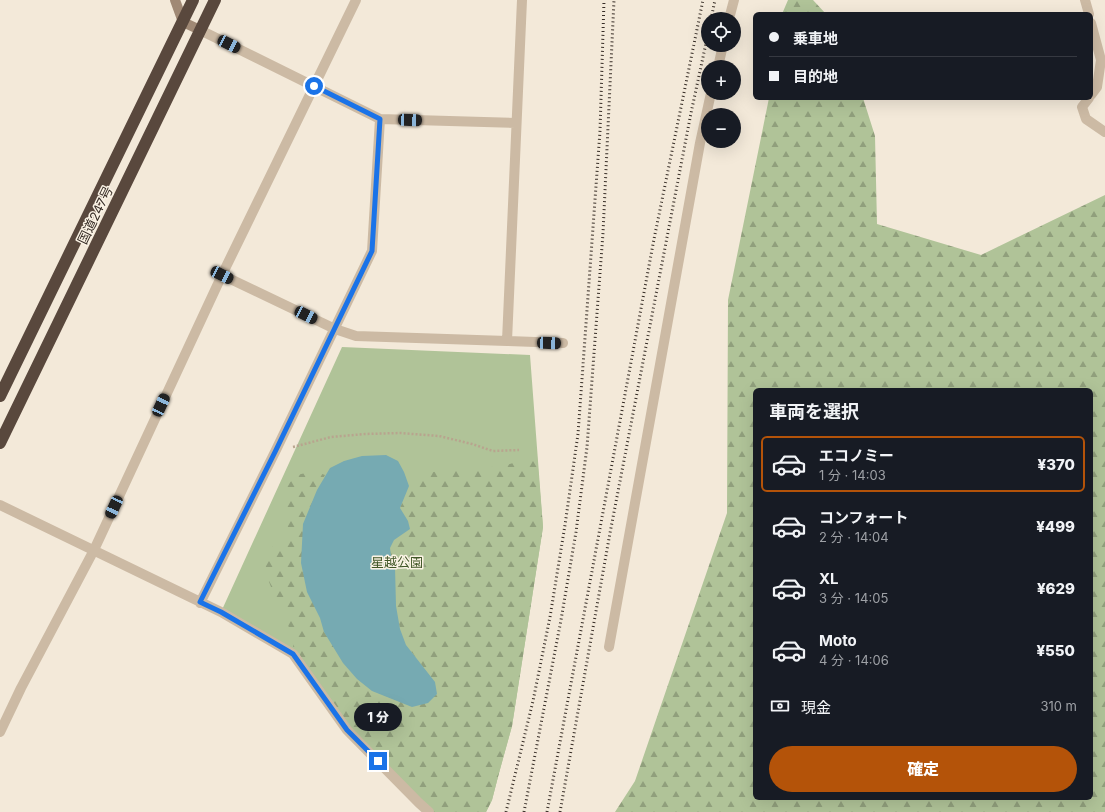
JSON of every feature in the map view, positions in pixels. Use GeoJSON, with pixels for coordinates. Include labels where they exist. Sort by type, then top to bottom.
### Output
{"type":"FeatureCollection","features":[{"type":"Feature","properties":{"kind":"highway","name":"国道247号"},"geometry":{"type":"LineString","coordinates":[[0,396],[193,0]]}},
{"type":"Feature","properties":{"kind":"highway","name":"国道247号"},"geometry":{"type":"LineString","coordinates":[[0,443],[215,0]]}},
{"type":"Feature","properties":{"kind":"street"},"geometry":{"type":"LineString","coordinates":[[175,0],[183,22],[380,119],[515,123]]}},
{"type":"Feature","properties":{"kind":"street"},"geometry":{"type":"LineString","coordinates":[[0,732],[21,688],[94,550],[222,275],[356,0]]}},
{"type":"Feature","properties":{"kind":"street"},"geometry":{"type":"LineString","coordinates":[[507,341],[515,123],[522,0]]}},
{"type":"Feature","properties":{"kind":"street"},"geometry":{"type":"LineString","coordinates":[[731,12],[734,0]]}},
{"type":"Feature","properties":{"kind":"street"},"geometry":{"type":"LineString","coordinates":[[1085,0],[1088,12]]}},
{"type":"Feature","properties":{"kind":"street"},"geometry":{"type":"LineString","coordinates":[[1093,30],[1101,60],[1097,87],[1093,92]]}},
{"type":"Feature","properties":{"kind":"street"},"geometry":{"type":"LineString","coordinates":[[609,646],[700,143],[709,100]]}},
{"type":"Feature","properties":{"kind":"street"},"geometry":{"type":"LineString","coordinates":[[1087,100],[1082,107],[1086,119],[1105,132]]}},
{"type":"Feature","properties":{"kind":"street"},"geometry":{"type":"LineString","coordinates":[[200,602],[275,452],[372,251],[380,119]]}},
{"type":"Feature","properties":{"kind":"street"},"geometry":{"type":"LineString","coordinates":[[222,275],[335,329],[356,336],[563,344]]}},
{"type":"Feature","properties":{"kind":"street"},"geometry":{"type":"LineString","coordinates":[[0,505],[221,612],[293,654],[347,730],[419,804],[429,812]]}},
{"type":"Feature","properties":{"kind":"path"},"geometry":{"type":"LineString","coordinates":[[275,452],[331,437],[386,433],[439,436],[493,451],[519,450]]}},
{"type":"Feature","properties":{"kind":"green space"},"geometry":{"type":"Polygon","coordinates":[[[788,0],[813,0],[824,12],[783,12],[788,0]]]}},
{"type":"Feature","properties":{"kind":"green space"},"geometry":{"type":"Polygon","coordinates":[[[769,100],[864,100],[875,136],[877,224],[981,255],[1105,195],[1105,812],[615,812],[635,781],[727,513],[728,300],[769,100]]]}},
{"type":"Feature","properties":{"kind":"green space","name":"星越公園"},"geometry":{"type":"Polygon","coordinates":[[[342,347],[530,355],[543,527],[512,726],[492,800],[486,812],[293,654],[221,612],[342,347]]]}},
{"type":"Feature","properties":{"kind":"green space"},"geometry":{"type":"Polygon","coordinates":[[[537,456],[543,527],[512,726],[492,800],[486,812],[429,812],[347,730],[293,654],[293,645],[288,624],[269,581],[266,569],[270,548],[288,538],[286,486],[297,475],[314,471],[325,475],[317,490],[320,618],[324,632],[334,646],[435,682],[406,645],[400,629],[396,606],[395,567],[390,548],[394,540],[405,533],[408,521],[400,508],[409,486],[432,472],[503,466],[537,456]]]}},
{"type":"Feature","properties":{"kind":"water"},"geometry":{"type":"Polygon","coordinates":[[[386,455],[398,461],[409,486],[400,508],[408,521],[410,529],[394,540],[390,548],[395,567],[396,606],[400,629],[406,645],[435,682],[437,694],[428,703],[412,707],[372,691],[357,679],[343,663],[324,632],[320,618],[307,592],[301,563],[303,524],[317,490],[330,468],[344,461],[362,456],[386,455]]]}},
{"type":"Feature","properties":{"kind":"railway"},"geometry":{"type":"LineString","coordinates":[[506,812],[533,701],[550,617],[578,434],[600,131],[604,0]]}},
{"type":"Feature","properties":{"kind":"railway"},"geometry":{"type":"LineString","coordinates":[[524,812],[561,620],[576,532],[587,447],[603,233],[614,0]]}},
{"type":"Feature","properties":{"kind":"railway"},"geometry":{"type":"LineString","coordinates":[[547,812],[654,239],[703,0]]}},
{"type":"Feature","properties":{"kind":"railway"},"geometry":{"type":"LineString","coordinates":[[712,12],[715,0]]}},
{"type":"Feature","properties":{"kind":"railway"},"geometry":{"type":"LineString","coordinates":[[560,812],[610,533],[704,52]]}},
{"type":"Feature","properties":{"kind":"route"},"geometry":{"type":"LineString","coordinates":[[314,86],[380,119],[372,251],[275,452],[200,602],[221,612],[293,654],[347,730],[378,761]]}}]}
